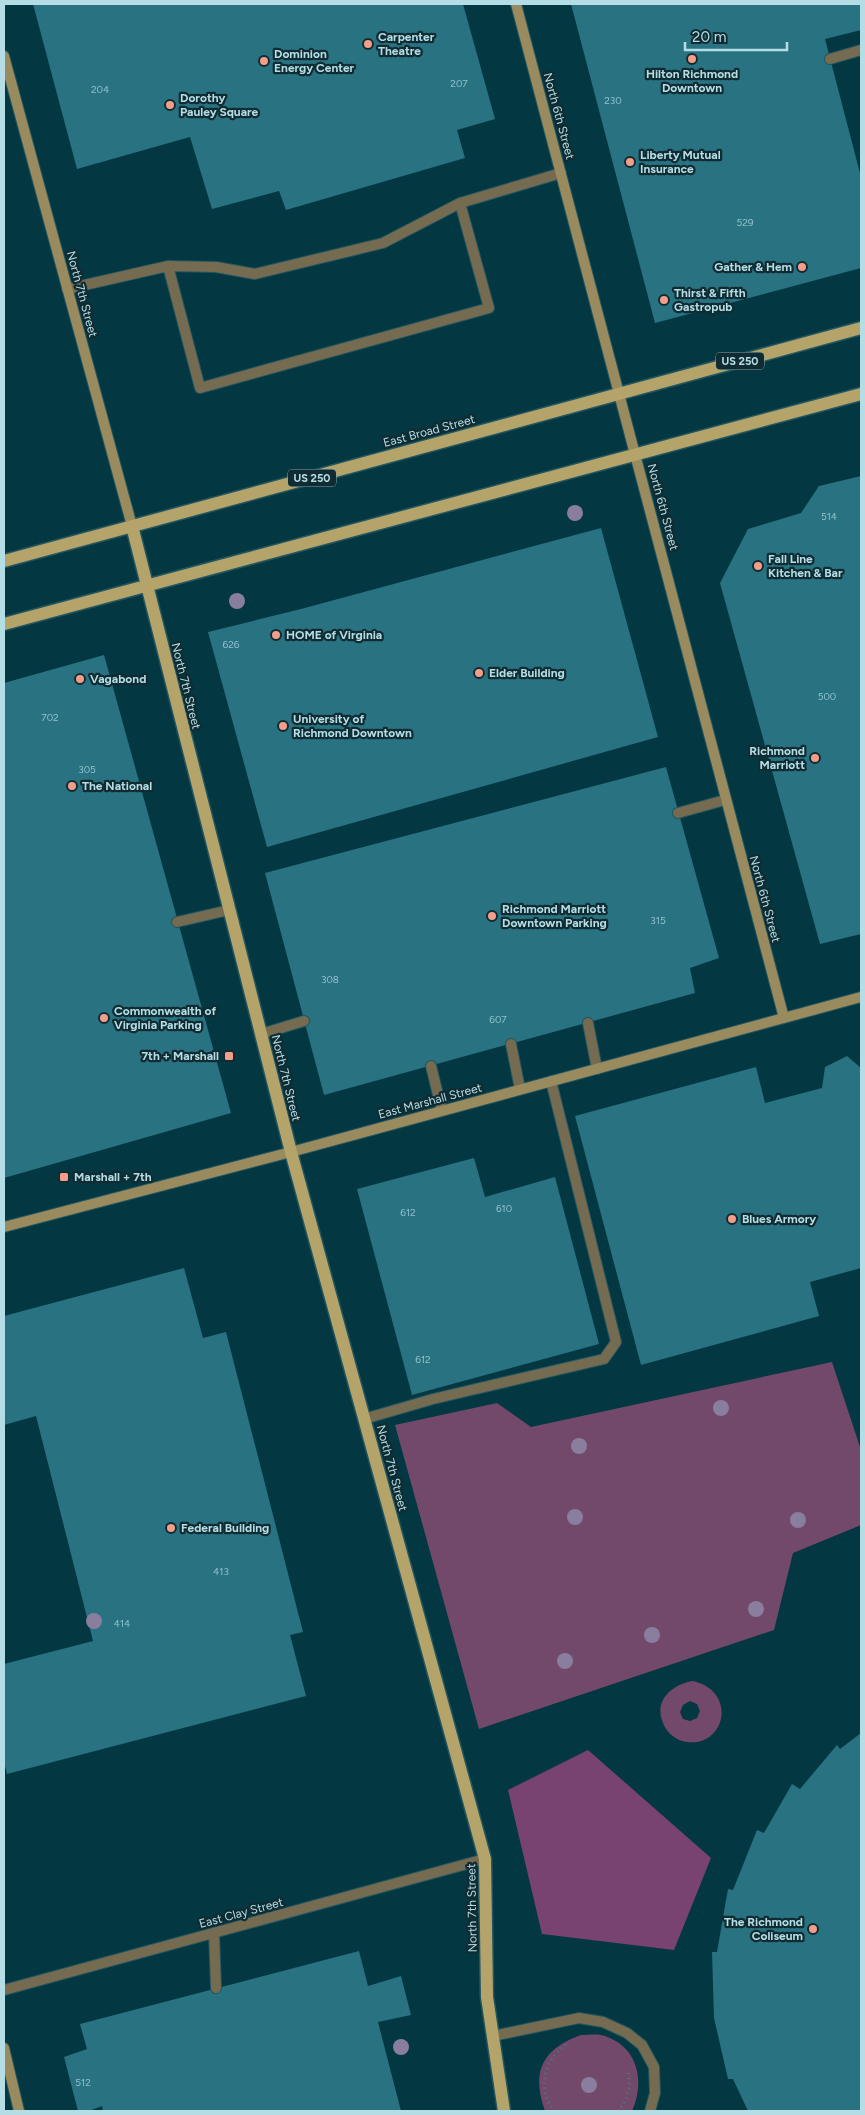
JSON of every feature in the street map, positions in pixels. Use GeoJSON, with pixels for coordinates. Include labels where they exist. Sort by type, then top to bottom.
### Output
{"type":"FeatureCollection","features":[{"type":"Feature","properties":{"kind":"main road","name":"East Broad Street"},"geometry":{"type":"LineString","coordinates":[[4,561],[861,328]]}},
{"type":"Feature","properties":{"kind":"main road"},"geometry":{"type":"LineString","coordinates":[[4,624],[861,394]]}},
{"type":"Feature","properties":{"kind":"main road","name":"North 7th Street"},"geometry":{"type":"LineString","coordinates":[[132,526],[291,1152],[485,1859],[487,1997],[504,2111]]}},
{"type":"Feature","properties":{"kind":"street","name":"North 6th Street"},"geometry":{"type":"LineString","coordinates":[[516,4],[784,1018]]}},
{"type":"Feature","properties":{"kind":"street"},"geometry":{"type":"LineString","coordinates":[[830,58],[861,50]]}},
{"type":"Feature","properties":{"kind":"street","name":"North 7th Street"},"geometry":{"type":"LineString","coordinates":[[4,56],[132,526]]}},
{"type":"Feature","properties":{"kind":"street"},"geometry":{"type":"LineString","coordinates":[[67,289],[168,266],[216,267],[255,274],[384,243],[460,203],[561,173]]}},
{"type":"Feature","properties":{"kind":"street"},"geometry":{"type":"LineString","coordinates":[[168,266],[200,388],[488,308],[460,203]]}},
{"type":"Feature","properties":{"kind":"street"},"geometry":{"type":"LineString","coordinates":[[678,813],[725,800]]}},
{"type":"Feature","properties":{"kind":"street"},"geometry":{"type":"LineString","coordinates":[[177,922],[229,910]]}},
{"type":"Feature","properties":{"kind":"street","name":"East Marshall Street"},"geometry":{"type":"LineString","coordinates":[[4,1227],[291,1152],[861,997]]}},
{"type":"Feature","properties":{"kind":"street"},"geometry":{"type":"LineString","coordinates":[[261,1034],[304,1021]]}},
{"type":"Feature","properties":{"kind":"street"},"geometry":{"type":"LineString","coordinates":[[588,1023],[597,1069]]}},
{"type":"Feature","properties":{"kind":"street"},"geometry":{"type":"LineString","coordinates":[[510,1044],[520,1089]]}},
{"type":"Feature","properties":{"kind":"street"},"geometry":{"type":"LineString","coordinates":[[431,1066],[442,1111]]}},
{"type":"Feature","properties":{"kind":"street"},"geometry":{"type":"LineString","coordinates":[[364,1419],[433,1399],[604,1359],[616,1342],[551,1081]]}},
{"type":"Feature","properties":{"kind":"street","name":"East Clay Street"},"geometry":{"type":"LineString","coordinates":[[4,1990],[485,1859]]}},
{"type":"Feature","properties":{"kind":"street"},"geometry":{"type":"LineString","coordinates":[[214,1933],[216,1988]]}},
{"type":"Feature","properties":{"kind":"street"},"geometry":{"type":"LineString","coordinates":[[493,2036],[579,2018],[603,2022],[627,2033],[642,2045],[654,2067],[655,2093],[650,2111]]}},
{"type":"Feature","properties":{"kind":"street"},"geometry":{"type":"LineString","coordinates":[[4,2048],[18,2111]]}},
{"type":"Feature","properties":{"kind":"path"},"geometry":{"type":"LineString","coordinates":[[556,2111],[546,2094],[544,2080],[547,2067],[554,2056],[571,2044]]}},
{"type":"Feature","properties":{"kind":"path"},"geometry":{"type":"LineString","coordinates":[[618,2111],[623,2106],[628,2092],[630,2078],[626,2064]]}},
{"type":"Feature","properties":{"kind":"shaded area"},"geometry":{"type":"Polygon","coordinates":[[[832,1362],[861,1450],[861,1525],[793,1553],[774,1630],[479,1729],[395,1425],[497,1403],[531,1427],[832,1362]]]}},
{"type":"Feature","properties":{"kind":"shaded area"},"geometry":{"type":"Polygon","coordinates":[[[693,1681],[708,1687],[717,1697],[721,1708],[721,1719],[716,1730],[708,1738],[696,1742],[682,1741],[673,1736],[664,1726],[661,1715],[663,1700],[667,1694],[693,1681]],[[690,1701],[683,1705],[680,1712],[683,1719],[690,1721],[697,1718],[700,1711],[697,1704],[690,1701]]]}},
{"type":"Feature","properties":{"kind":"shaded area"},"geometry":{"type":"Polygon","coordinates":[[[588,1750],[711,1858],[674,1950],[542,1934],[508,1790],[588,1750]]]}},
{"type":"Feature","properties":{"kind":"shaded area"},"geometry":{"type":"Polygon","coordinates":[[[581,2035],[601,2035],[623,2046],[630,2055],[638,2076],[636,2099],[632,2111],[545,2111],[539,2085],[543,2064],[557,2047],[581,2035]]]}},
{"type":"Feature","properties":{"kind":"building","name":"Dominion Energy Center"},"geometry":{"type":"Polygon","coordinates":[[[33,4],[463,4],[495,119],[457,130],[465,158],[286,210],[279,191],[212,209],[190,137],[77,169],[33,4]]]}},
{"type":"Feature","properties":{"kind":"building"},"geometry":{"type":"Polygon","coordinates":[[[571,4],[861,4],[861,30],[825,39],[861,177],[861,268],[655,323],[571,4]]]}},
{"type":"Feature","properties":{"kind":"building","name":"Richmond Marriott"},"geometry":{"type":"Polygon","coordinates":[[[861,476],[861,934],[820,944],[720,583],[748,529],[801,513],[819,486],[861,476]]]}},
{"type":"Feature","properties":{"kind":"building","name":"Elder Building"},"geometry":{"type":"Polygon","coordinates":[[[601,528],[658,737],[267,847],[208,632],[301,609],[601,528]]]}},
{"type":"Feature","properties":{"kind":"building"},"geometry":{"type":"Polygon","coordinates":[[[104,655],[231,1113],[4,1178],[4,683],[104,655]]]}},
{"type":"Feature","properties":{"kind":"building","name":"Richmond Marriott Downtown Parking"},"geometry":{"type":"Polygon","coordinates":[[[666,767],[719,958],[690,968],[695,993],[324,1095],[265,873],[666,767]]]}},
{"type":"Feature","properties":{"kind":"building","name":"Blues Armory"},"geometry":{"type":"Polygon","coordinates":[[[847,1056],[861,1068],[861,1268],[810,1282],[819,1316],[641,1365],[575,1116],[756,1067],[765,1103],[822,1088],[825,1067],[847,1056]]]}},
{"type":"Feature","properties":{"kind":"building"},"geometry":{"type":"Polygon","coordinates":[[[474,1158],[485,1197],[555,1177],[599,1344],[412,1395],[357,1189],[474,1158]]]}},
{"type":"Feature","properties":{"kind":"building","name":"Federal Building"},"geometry":{"type":"Polygon","coordinates":[[[184,1268],[203,1338],[226,1332],[303,1632],[290,1635],[306,1696],[7,1774],[4,1762],[4,1664],[93,1641],[36,1416],[4,1425],[4,1316],[184,1268]]]}},
{"type":"Feature","properties":{"kind":"building","name":"The Richmond Coliseum"},"geometry":{"type":"Polygon","coordinates":[[[861,1733],[861,2111],[748,2111],[733,2079],[728,2079],[714,2018],[712,1952],[717,1952],[728,1889],[733,1890],[757,1830],[764,1833],[792,1784],[800,1789],[837,1745],[840,1749],[861,1733]]]}},
{"type":"Feature","properties":{"kind":"building"},"geometry":{"type":"Polygon","coordinates":[[[359,1951],[368,1986],[401,1976],[411,2015],[378,2022],[401,2111],[103,2111],[102,2106],[89,2111],[78,2111],[64,2057],[87,2049],[80,2024],[359,1951]]]}},
{"type":"Feature","properties":{"kind":"place","name":"Carpenter Theatre"},"geometry":{"type":"Point","coordinates":[368,44]}},
{"type":"Feature","properties":{"kind":"place","name":"Hilton Richmond Downtown"},"geometry":{"type":"Point","coordinates":[692,59]}},
{"type":"Feature","properties":{"kind":"place","name":"Dominion Energy Center"},"geometry":{"type":"Point","coordinates":[264,61]}},
{"type":"Feature","properties":{"kind":"place","name":"Dorothy Pauley Square"},"geometry":{"type":"Point","coordinates":[170,105]}},
{"type":"Feature","properties":{"kind":"place","name":"Liberty Mutual Insurance"},"geometry":{"type":"Point","coordinates":[630,162]}},
{"type":"Feature","properties":{"kind":"place","name":"Gather & Hem"},"geometry":{"type":"Point","coordinates":[802,267]}},
{"type":"Feature","properties":{"kind":"place","name":"Thirst & Fifth Gastropub"},"geometry":{"type":"Point","coordinates":[664,300]}},
{"type":"Feature","properties":{"kind":"place","name":"Fall Line Kitchen & Bar"},"geometry":{"type":"Point","coordinates":[758,566]}},
{"type":"Feature","properties":{"kind":"place","name":"HOME of Virginia"},"geometry":{"type":"Point","coordinates":[276,635]}},
{"type":"Feature","properties":{"kind":"place","name":"Elder Building"},"geometry":{"type":"Point","coordinates":[479,673]}},
{"type":"Feature","properties":{"kind":"place","name":"Vagabond"},"geometry":{"type":"Point","coordinates":[80,679]}},
{"type":"Feature","properties":{"kind":"place","name":"University of Richmond Downtown"},"geometry":{"type":"Point","coordinates":[283,726]}},
{"type":"Feature","properties":{"kind":"place","name":"Richmond Marriott"},"geometry":{"type":"Point","coordinates":[815,758]}},
{"type":"Feature","properties":{"kind":"place","name":"The National"},"geometry":{"type":"Point","coordinates":[72,786]}},
{"type":"Feature","properties":{"kind":"place","name":"Richmond Marriott Downtown Parking"},"geometry":{"type":"Point","coordinates":[492,916]}},
{"type":"Feature","properties":{"kind":"place","name":"Commonwealth of Virginia Parking"},"geometry":{"type":"Point","coordinates":[104,1018]}},
{"type":"Feature","properties":{"kind":"place","name":"7th + Marshall"},"geometry":{"type":"Point","coordinates":[229,1056]}},
{"type":"Feature","properties":{"kind":"place","name":"Marshall + 7th"},"geometry":{"type":"Point","coordinates":[64,1177]}},
{"type":"Feature","properties":{"kind":"place","name":"Blues Armory"},"geometry":{"type":"Point","coordinates":[732,1219]}},
{"type":"Feature","properties":{"kind":"place","name":"Federal Building"},"geometry":{"type":"Point","coordinates":[171,1528]}},
{"type":"Feature","properties":{"kind":"place","name":"The Richmond Coliseum"},"geometry":{"type":"Point","coordinates":[813,1929]}}]}
